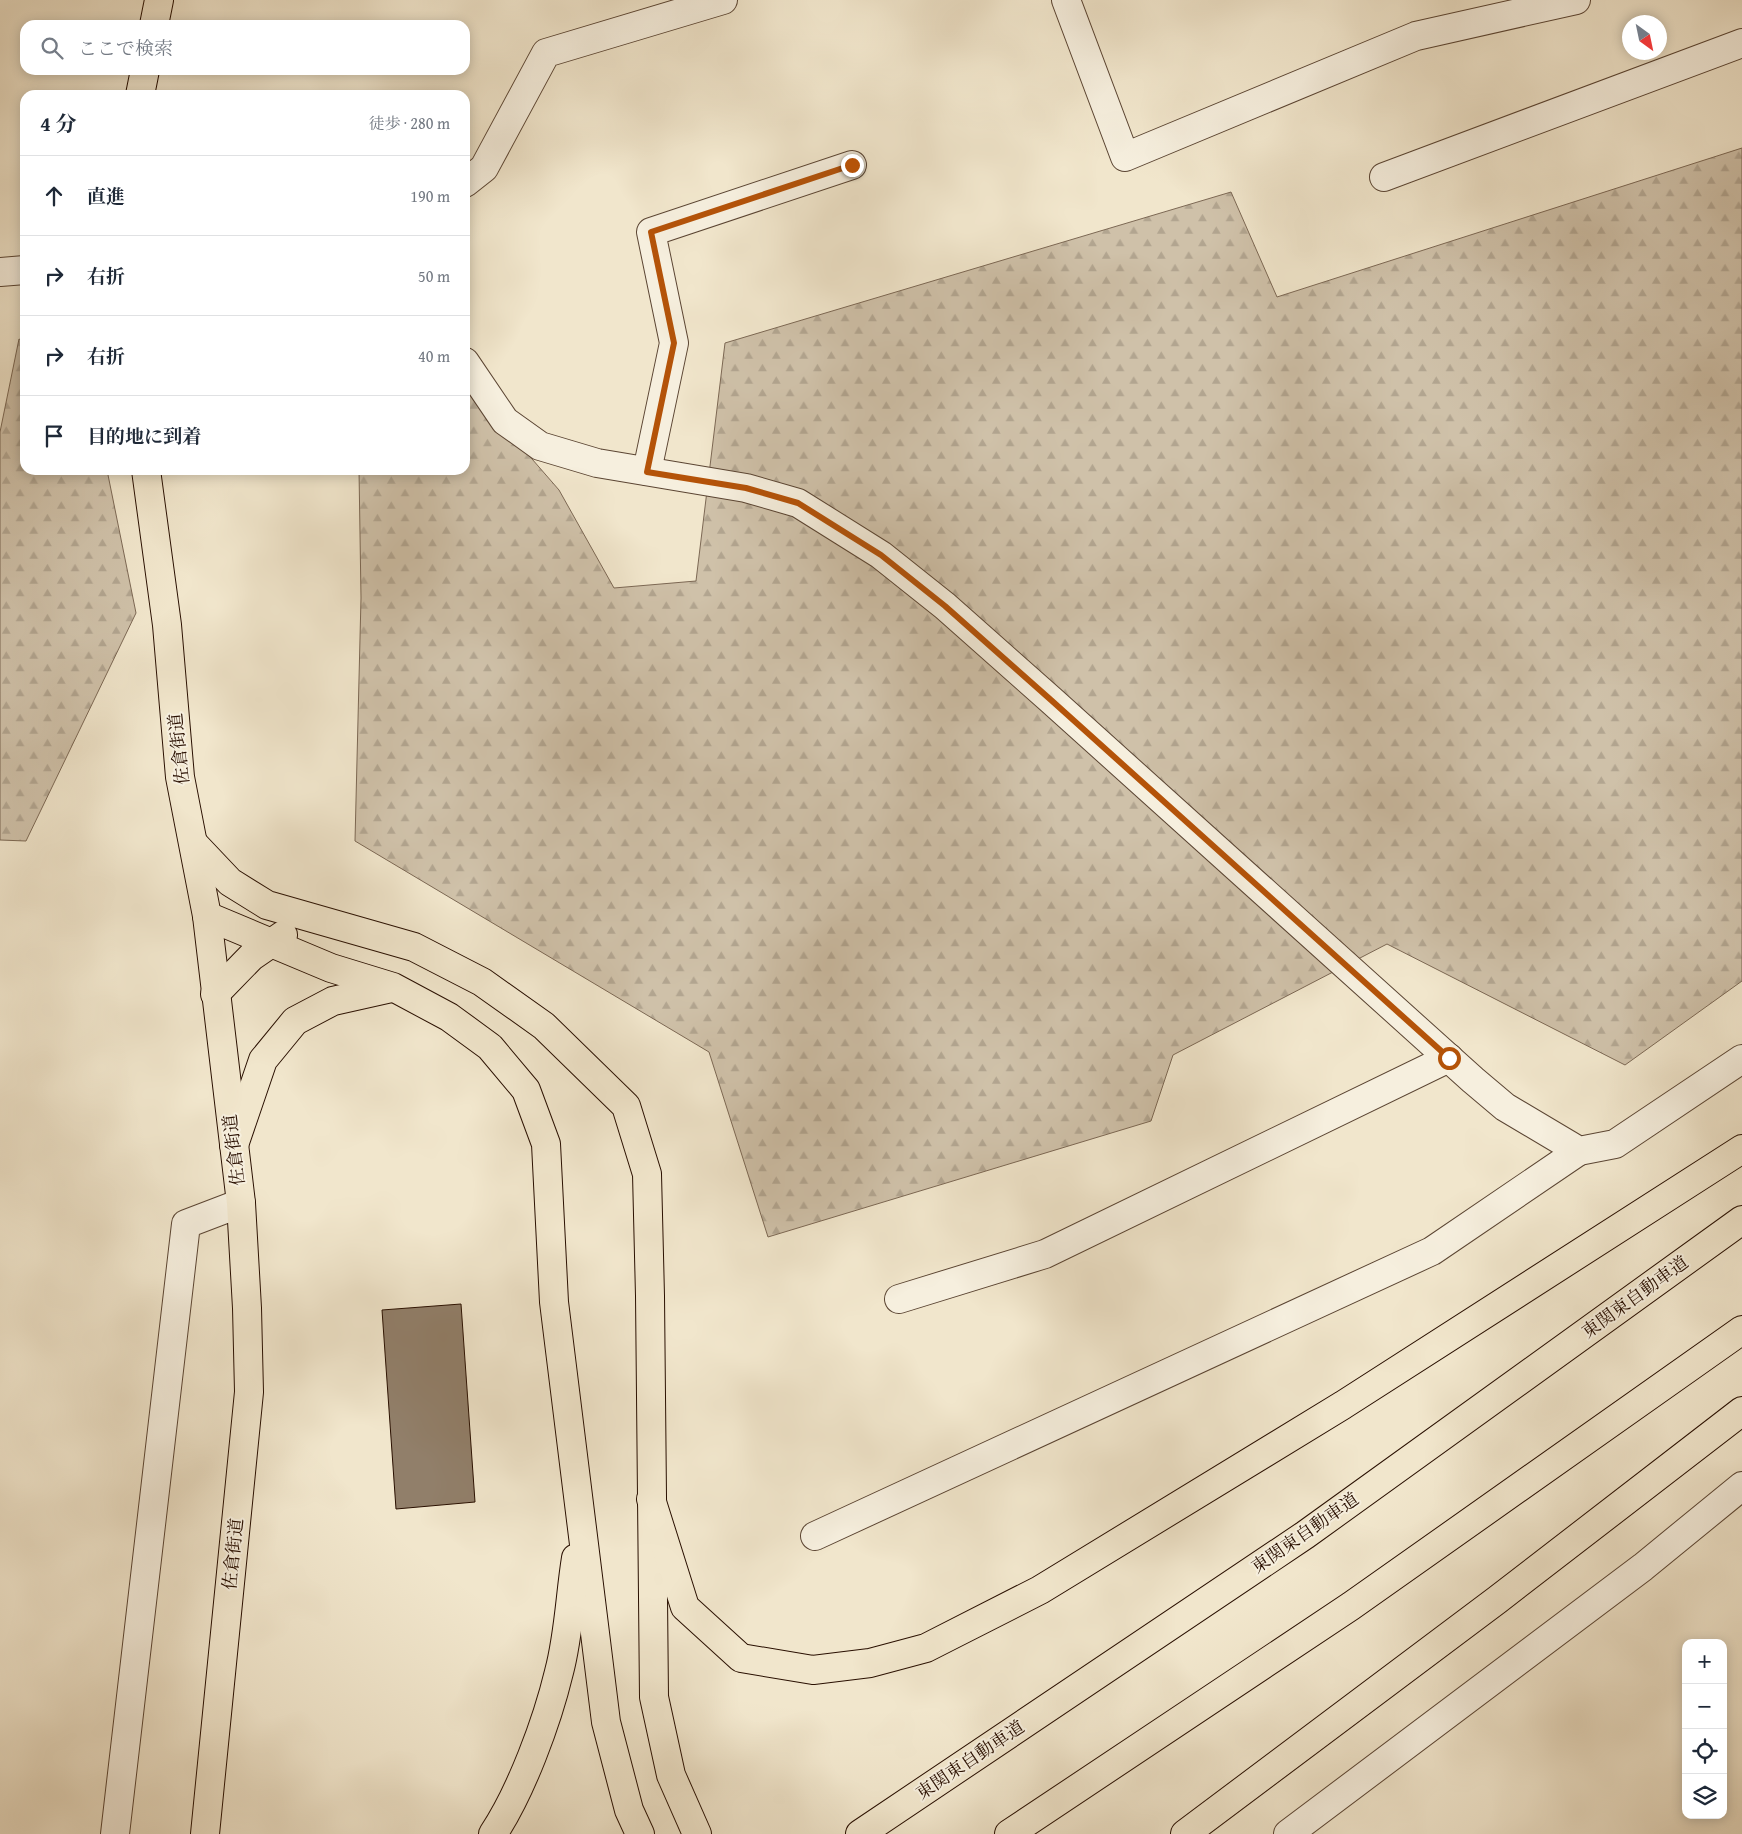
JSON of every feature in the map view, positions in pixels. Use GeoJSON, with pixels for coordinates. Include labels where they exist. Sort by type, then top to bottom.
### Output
{"type":"FeatureCollection","features":[{"type":"Feature","properties":{"kind":"main road"},"geometry":{"type":"LineString","coordinates":[[155,20],[159,0]]}},
{"type":"Feature","properties":{"kind":"main road"},"geometry":{"type":"LineString","coordinates":[[141,90],[144,75]]}},
{"type":"Feature","properties":{"kind":"main road","name":"佐倉街道"},"geometry":{"type":"LineString","coordinates":[[147,475],[167,626],[180,777],[207,916],[241,1203],[247,1308],[249,1392],[206,1834]]}},
{"type":"Feature","properties":{"kind":"main road"},"geometry":{"type":"LineString","coordinates":[[194,844],[230,882],[267,905],[414,947],[482,982],[544,1026],[626,1106],[647,1174],[654,1697],[672,1775],[697,1834]]}},
{"type":"Feature","properties":{"kind":"main road"},"geometry":{"type":"LineString","coordinates":[[207,916],[331,968],[393,988],[449,1016],[490,1046],[526,1090],[546,1144],[554,1302],[606,1722],[629,1810],[640,1834]]}},
{"type":"Feature","properties":{"kind":"main road"},"geometry":{"type":"LineString","coordinates":[[215,994],[251,956],[286,933],[330,922]]}},
{"type":"Feature","properties":{"kind":"main road"},"geometry":{"type":"LineString","coordinates":[[234,1145],[263,1060],[295,1021],[333,1001],[393,988]]}},
{"type":"Feature","properties":{"kind":"main road"},"geometry":{"type":"LineString","coordinates":[[651,1499],[685,1607],[742,1658],[813,1670],[870,1663],[926,1648],[1040,1590],[1359,1394],[1742,1150]]}},
{"type":"Feature","properties":{"kind":"main road","name":"東関東自動車道"},"geometry":{"type":"LineString","coordinates":[[860,1834],[1305,1535],[1742,1220]]}},
{"type":"Feature","properties":{"kind":"main road"},"geometry":{"type":"LineString","coordinates":[[1009,1834],[1351,1606],[1742,1330]]}},
{"type":"Feature","properties":{"kind":"main road"},"geometry":{"type":"LineString","coordinates":[[1185,1834],[1498,1600],[1742,1411]]}},
{"type":"Feature","properties":{"kind":"main road"},"geometry":{"type":"LineString","coordinates":[[492,1834],[506,1815],[537,1740],[560,1671],[581,1521]]}},
{"type":"Feature","properties":{"kind":"street"},"geometry":{"type":"LineString","coordinates":[[470,179],[484,168],[546,53],[723,0]]}},
{"type":"Feature","properties":{"kind":"street"},"geometry":{"type":"LineString","coordinates":[[1075,4],[1125,157],[1416,36],[1576,0]]}},
{"type":"Feature","properties":{"kind":"street"},"geometry":{"type":"LineString","coordinates":[[1384,177],[1742,43]]}},
{"type":"Feature","properties":{"kind":"street"},"geometry":{"type":"LineString","coordinates":[[647,472],[674,343],[651,232],[852,165]]}},
{"type":"Feature","properties":{"kind":"street"},"geometry":{"type":"LineString","coordinates":[[0,272],[20,270]]}},
{"type":"Feature","properties":{"kind":"street"},"geometry":{"type":"LineString","coordinates":[[470,369],[505,421],[540,446],[597,463],[746,488],[798,503],[881,555],[945,606],[1505,1107],[1579,1152]]}},
{"type":"Feature","properties":{"kind":"street"},"geometry":{"type":"LineString","coordinates":[[899,1299],[1045,1254],[1449,1058]]}},
{"type":"Feature","properties":{"kind":"street"},"geometry":{"type":"LineString","coordinates":[[815,1536],[1432,1251],[1579,1152],[1615,1144],[1742,1059]]}},
{"type":"Feature","properties":{"kind":"street"},"geometry":{"type":"LineString","coordinates":[[115,1834],[186,1224],[241,1203]]}},
{"type":"Feature","properties":{"kind":"street"},"geometry":{"type":"LineString","coordinates":[[1288,1834],[1635,1573],[1742,1486]]}},
{"type":"Feature","properties":{"kind":"green space"},"geometry":{"type":"Polygon","coordinates":[[[1742,148],[1742,981],[1625,1065],[1387,944],[1173,1055],[1151,1121],[768,1237],[709,1052],[355,841],[361,598],[359,475],[470,475],[470,388],[559,490],[614,588],[696,581],[725,343],[1231,192],[1277,297],[1742,148]]]}},
{"type":"Feature","properties":{"kind":"green space"},"geometry":{"type":"Polygon","coordinates":[[[19,339],[20,475],[108,475],[136,613],[26,841],[0,840],[0,432],[19,339]]]}},
{"type":"Feature","properties":{"kind":"building"},"geometry":{"type":"Polygon","coordinates":[[[461,1304],[475,1502],[396,1509],[382,1310],[461,1304]]]}},
{"type":"Feature","properties":{"kind":"route"},"geometry":{"type":"LineString","coordinates":[[852,165],[651,232],[674,343],[647,472],[746,488],[798,503],[881,555],[945,606],[1449,1058]]}}]}
